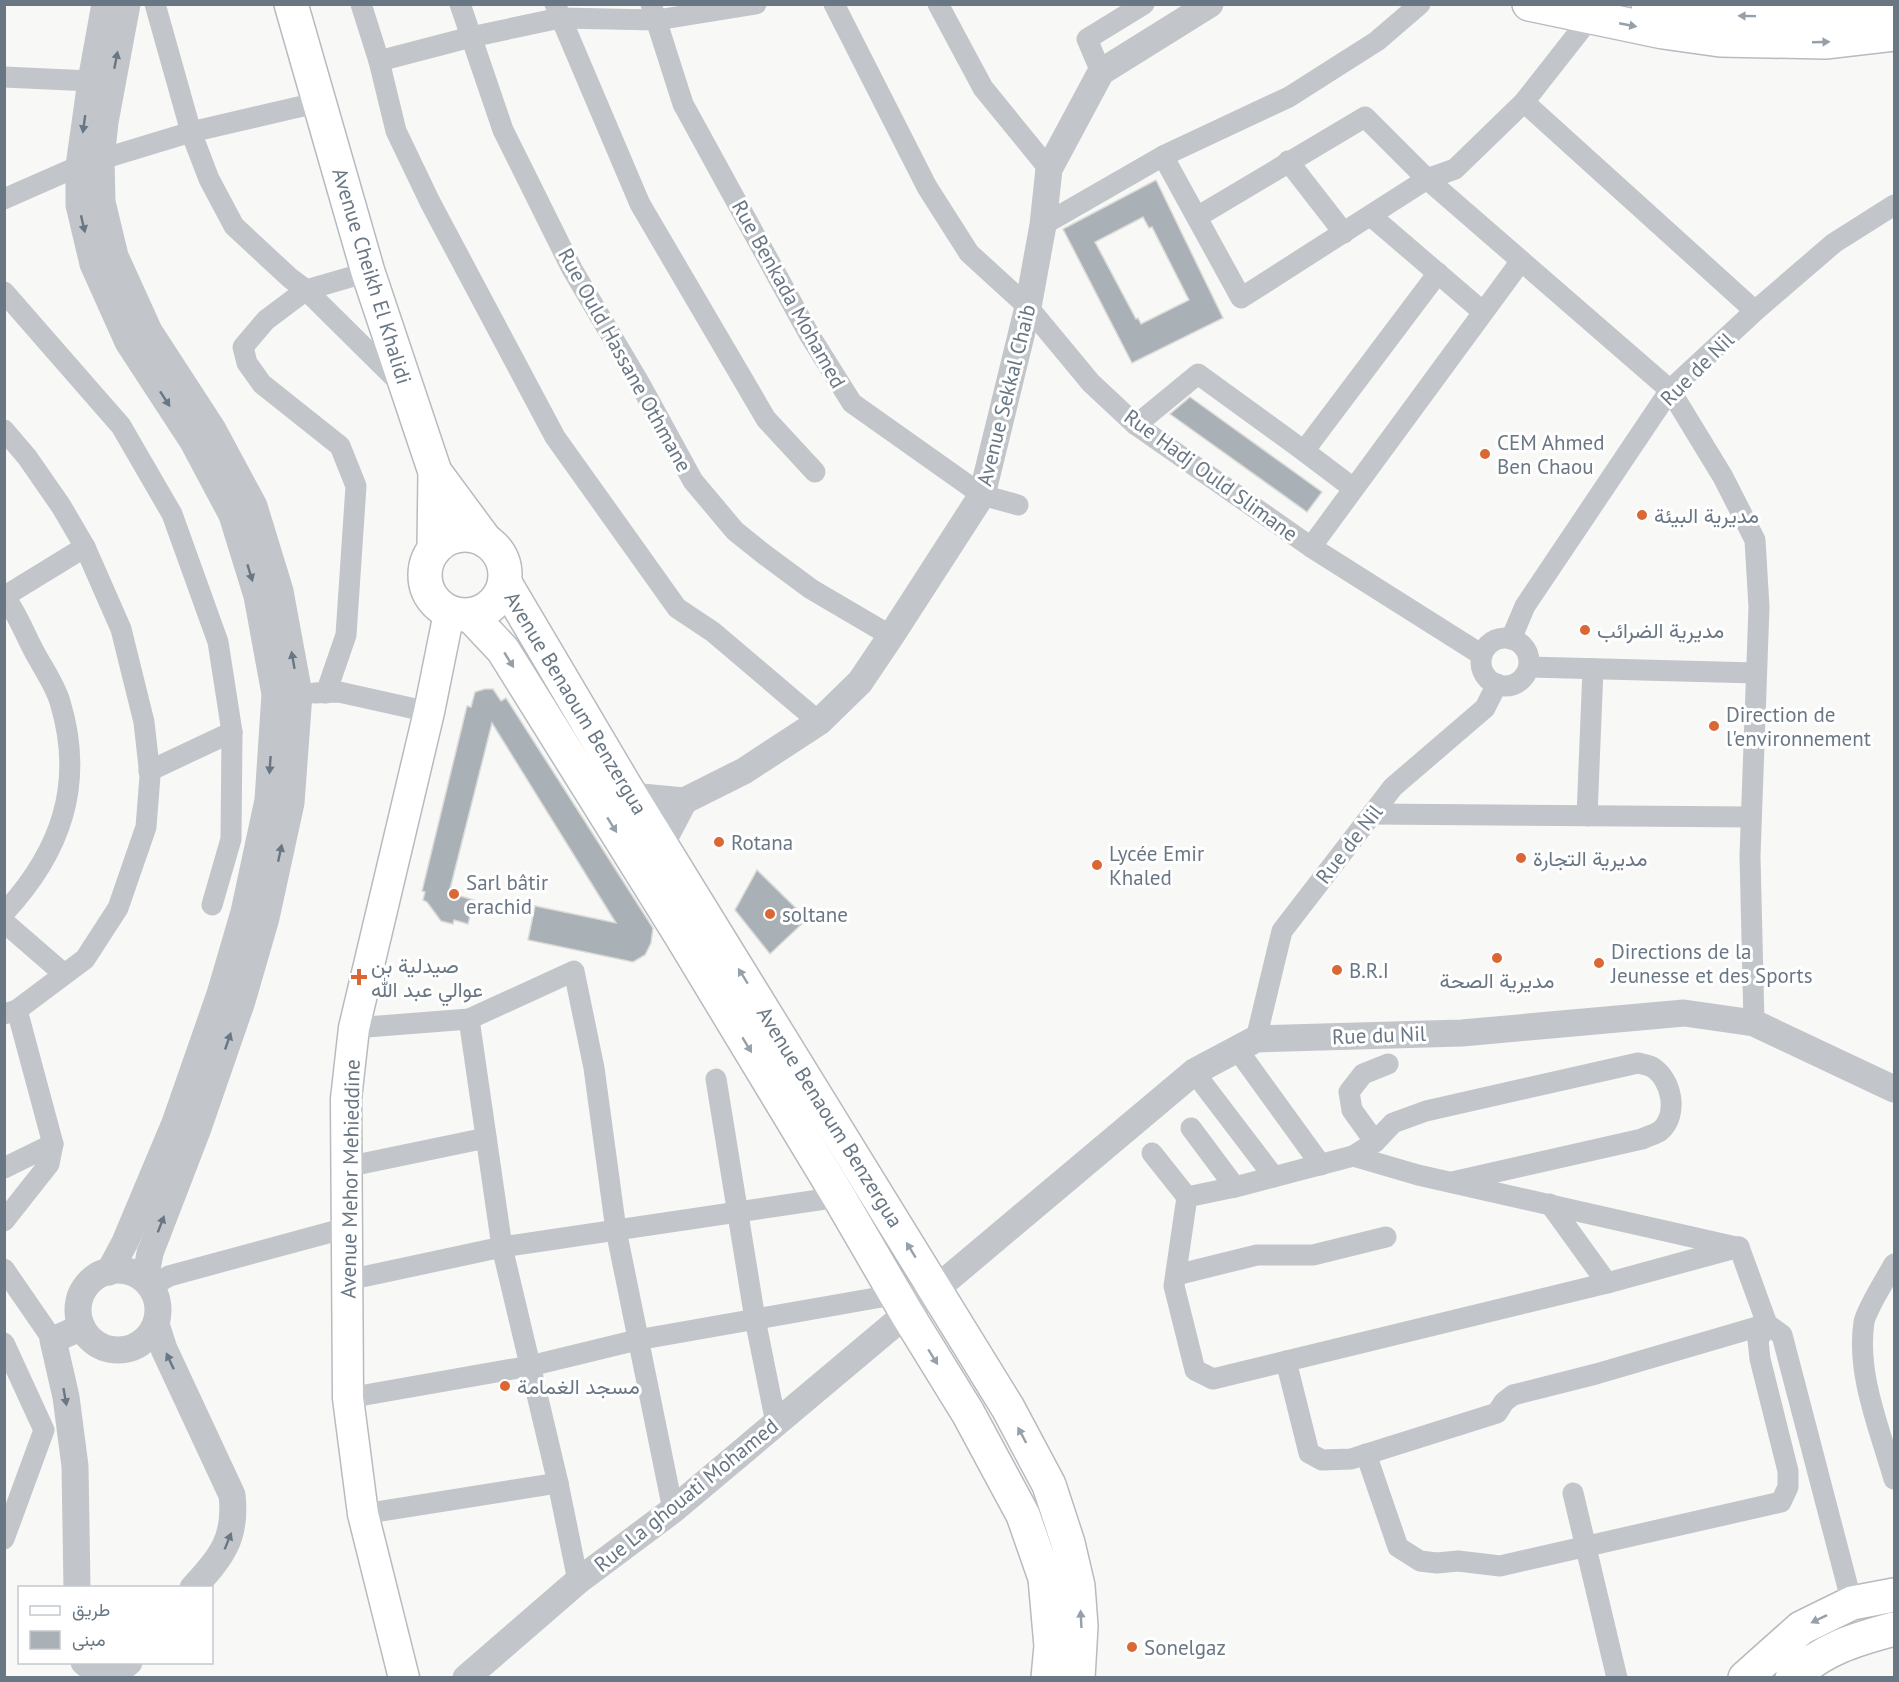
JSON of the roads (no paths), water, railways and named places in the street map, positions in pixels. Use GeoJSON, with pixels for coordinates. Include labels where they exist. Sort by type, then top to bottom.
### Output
{"type":"FeatureCollection","features":[{"type":"Feature","properties":{"kind":"main road","name":"Avenue Cheikh El Khalidi"},"geometry":{"type":"LineString","coordinates":[[291,4],[368,272],[435,472],[434,549]]}},
{"type":"Feature","properties":{"kind":"main road"},"geometry":{"type":"LineString","coordinates":[[1529,4],[1593,11],[1720,40],[1826,42],[1894,34]]}},
{"type":"Feature","properties":{"kind":"main road"},"geometry":{"type":"LineString","coordinates":[[1648,4],[1700,10],[1798,11],[1888,4]]}},
{"type":"Feature","properties":{"kind":"main road"},"geometry":{"type":"LineString","coordinates":[[435,472],[486,541],[496,549],[505,571],[502,592],[489,608],[460,614],[436,604],[428,592],[424,577],[426,562],[434,549],[445,540],[459,535],[473,536],[486,541]]}},
{"type":"Feature","properties":{"kind":"main road","name":"Avenue Benaoum Benzergua"},"geometry":{"type":"LineString","coordinates":[[505,583],[631,796],[1008,1408],[1049,1485],[1068,1543],[1078,1586],[1082,1626],[1078,1677]]}},
{"type":"Feature","properties":{"kind":"main road","name":"Avenue Benaoum Benzergua"},"geometry":{"type":"LineString","coordinates":[[460,614],[502,650],[680,934],[968,1413],[1023,1515],[1045,1578],[1051,1646],[1048,1677]]}},
{"type":"Feature","properties":{"kind":"main road","name":"Avenue Mehor Mehieddine"},"geometry":{"type":"LineString","coordinates":[[404,1677],[363,1514],[348,1398],[346,1099],[354,1028],[429,712],[460,614]]}},
{"type":"Feature","properties":{"kind":"main road"},"geometry":{"type":"LineString","coordinates":[[1745,1677],[1801,1628],[1852,1603],[1894,1595]]}},
{"type":"Feature","properties":{"kind":"main road"},"geometry":{"type":"LineString","coordinates":[[1798,1675],[1821,1654],[1860,1638],[1894,1629]]}},
{"type":"Feature","properties":{"kind":"street"},"geometry":{"type":"LineString","coordinates":[[105,4],[91,81],[90,162],[115,256],[149,331],[212,428],[254,506],[280,591],[298,693],[291,803],[266,918],[242,1001],[197,1131],[150,1252],[148,1284],[158,1305],[156,1324],[142,1343],[120,1350],[98,1344],[88,1336],[82,1327],[79,1304],[82,1293],[89,1283],[109,1272],[128,1272],[148,1284]]}},
{"type":"Feature","properties":{"kind":"street"},"geometry":{"type":"LineString","coordinates":[[109,1272],[126,1242],[175,1123],[220,994],[238,932],[268,800],[275,694],[257,596],[232,515],[192,440],[128,342],[93,264],[79,205],[90,162],[105,122],[127,4]]}},
{"type":"Feature","properties":{"kind":"street"},"geometry":{"type":"LineString","coordinates":[[155,4],[191,132],[209,179],[234,226],[306,290],[406,389]]}},
{"type":"Feature","properties":{"kind":"street"},"geometry":{"type":"LineString","coordinates":[[361,4],[380,61],[396,130],[430,202],[555,436],[677,608],[713,633],[819,722]]}},
{"type":"Feature","properties":{"kind":"street","name":"Rue Ould Hassane Othmane"},"geometry":{"type":"LineString","coordinates":[[460,4],[502,130],[566,259],[640,384],[693,481],[735,531],[765,555],[811,589],[891,636]]}},
{"type":"Feature","properties":{"kind":"street"},"geometry":{"type":"LineString","coordinates":[[380,61],[558,11],[654,12],[756,4]]}},
{"type":"Feature","properties":{"kind":"street","name":"Rue Hadj Ould Slimane"},"geometry":{"type":"LineString","coordinates":[[834,4],[927,187],[969,253],[1028,307],[1091,383],[1136,425],[1311,547],[1482,655]]}},
{"type":"Feature","properties":{"kind":"street"},"geometry":{"type":"LineString","coordinates":[[938,4],[983,88],[1049,169]]}},
{"type":"Feature","properties":{"kind":"street"},"geometry":{"type":"LineString","coordinates":[[1101,72],[1087,39],[1144,4]]}},
{"type":"Feature","properties":{"kind":"street","name":"Avenue Sekkal Chaib"},"geometry":{"type":"LineString","coordinates":[[684,801],[744,771],[819,722],[860,682],[891,636],[982,495],[1028,307],[1043,225],[1049,169],[1101,72],[1210,4]]}},
{"type":"Feature","properties":{"kind":"street"},"geometry":{"type":"LineString","coordinates":[[1043,225],[1163,156],[1289,97],[1377,41],[1420,4]]}},
{"type":"Feature","properties":{"kind":"street"},"geometry":{"type":"LineString","coordinates":[[558,11],[640,204],[766,419],[814,472]]}},
{"type":"Feature","properties":{"kind":"street"},"geometry":{"type":"LineString","coordinates":[[1163,156],[1241,298],[1427,179],[1455,169],[1524,102],[1593,11]]}},
{"type":"Feature","properties":{"kind":"street","name":"Rue Benkada Mohamed"},"geometry":{"type":"LineString","coordinates":[[654,12],[683,104],[810,336],[852,403],[982,495],[1018,505]]}},
{"type":"Feature","properties":{"kind":"street"},"geometry":{"type":"LineString","coordinates":[[4,77],[91,81]]}},
{"type":"Feature","properties":{"kind":"street"},"geometry":{"type":"LineString","coordinates":[[4,199],[90,162],[191,132],[320,102]]}},
{"type":"Feature","properties":{"kind":"street"},"geometry":{"type":"LineString","coordinates":[[1524,102],[1755,311]]}},
{"type":"Feature","properties":{"kind":"street"},"geometry":{"type":"LineString","coordinates":[[1197,217],[1365,117],[1427,179],[1670,390],[1723,477],[1755,540],[1759,607],[1750,856],[1754,1023]]}},
{"type":"Feature","properties":{"kind":"street"},"geometry":{"type":"LineString","coordinates":[[1288,161],[1344,233]]}},
{"type":"Feature","properties":{"kind":"street","name":"Rue de Nil"},"geometry":{"type":"LineString","coordinates":[[1511,639],[1525,606],[1670,390],[1755,311],[1834,243],[1894,205]]}},
{"type":"Feature","properties":{"kind":"street"},"geometry":{"type":"LineString","coordinates":[[1371,216],[1483,312]]}},
{"type":"Feature","properties":{"kind":"street"},"geometry":{"type":"LineString","coordinates":[[1311,547],[1521,261]]}},
{"type":"Feature","properties":{"kind":"street"},"geometry":{"type":"LineString","coordinates":[[326,693],[346,635],[356,486],[340,446],[262,384],[247,363],[243,347],[266,320],[306,290],[368,272]]}},
{"type":"Feature","properties":{"kind":"street"},"geometry":{"type":"LineString","coordinates":[[1304,451],[1438,273]]}},
{"type":"Feature","properties":{"kind":"street"},"geometry":{"type":"LineString","coordinates":[[4,292],[121,426],[172,514],[218,642],[232,732],[231,839],[212,905]]}},
{"type":"Feature","properties":{"kind":"street"},"geometry":{"type":"LineString","coordinates":[[1136,425],[1198,374],[1353,488]]}},
{"type":"Feature","properties":{"kind":"street"},"geometry":{"type":"LineString","coordinates":[[4,430],[27,457],[61,506],[85,548],[121,628],[144,722],[149,771],[146,827],[118,908],[85,959],[11,1012],[53,1144],[49,1164],[4,1221]]}},
{"type":"Feature","properties":{"kind":"street"},"geometry":{"type":"LineString","coordinates":[[4,913],[26,890],[52,848],[63,821],[69,782],[67,740],[60,700],[5,596],[85,548]]}},
{"type":"Feature","properties":{"kind":"street"},"geometry":{"type":"LineString","coordinates":[[1499,639],[1511,639],[1522,644],[1527,651],[1529,667],[1526,674],[1515,684],[1507,686],[1497,684],[1487,677],[1483,670],[1482,655],[1492,642],[1499,639]]}},
{"type":"Feature","properties":{"kind":"street"},"geometry":{"type":"LineString","coordinates":[[1529,667],[1756,673]]}},
{"type":"Feature","properties":{"kind":"street"},"geometry":{"type":"LineString","coordinates":[[1587,816],[1593,669]]}},
{"type":"Feature","properties":{"kind":"street","name":"Rue de Nil"},"geometry":{"type":"LineString","coordinates":[[1246,1044],[1282,931],[1393,787],[1485,708],[1497,684]]}},
{"type":"Feature","properties":{"kind":"street"},"geometry":{"type":"LineString","coordinates":[[298,693],[339,692],[429,712]]}},
{"type":"Feature","properties":{"kind":"street"},"geometry":{"type":"LineString","coordinates":[[149,771],[232,732]]}},
{"type":"Feature","properties":{"kind":"street"},"geometry":{"type":"LineString","coordinates":[[631,796],[684,801],[661,844]]}},
{"type":"Feature","properties":{"kind":"street"},"geometry":{"type":"LineString","coordinates":[[1372,814],[1751,817]]}},
{"type":"Feature","properties":{"kind":"street"},"geometry":{"type":"LineString","coordinates":[[4,921],[64,974]]}},
{"type":"Feature","properties":{"kind":"street"},"geometry":{"type":"LineString","coordinates":[[354,1028],[469,1019],[574,972],[594,1068],[616,1230],[673,1510]]}},
{"type":"Feature","properties":{"kind":"street","name":"Rue du Nil"},"geometry":{"type":"LineString","coordinates":[[935,1289],[1194,1072],[1246,1044],[1462,1033],[1684,1013],[1754,1023],[1894,1089]]}},
{"type":"Feature","properties":{"kind":"street"},"geometry":{"type":"LineString","coordinates":[[469,1019],[502,1247],[558,1483],[578,1581]]}},
{"type":"Feature","properties":{"kind":"street"},"geometry":{"type":"LineString","coordinates":[[1246,1044],[1321,1165]]}},
{"type":"Feature","properties":{"kind":"street"},"geometry":{"type":"LineString","coordinates":[[1187,1197],[1235,1187],[1353,1156],[1375,1142],[1393,1123],[1426,1111],[1638,1063],[1652,1067],[1666,1082],[1671,1096],[1670,1118],[1660,1131],[1642,1139],[1452,1182]]}},
{"type":"Feature","properties":{"kind":"street"},"geometry":{"type":"LineString","coordinates":[[1375,1142],[1352,1110],[1349,1092],[1363,1074],[1388,1064]]}},
{"type":"Feature","properties":{"kind":"street"},"geometry":{"type":"LineString","coordinates":[[1194,1072],[1274,1177]]}},
{"type":"Feature","properties":{"kind":"street"},"geometry":{"type":"LineString","coordinates":[[716,1078],[755,1320],[776,1423]]}},
{"type":"Feature","properties":{"kind":"street"},"geometry":{"type":"LineString","coordinates":[[1191,1128],[1235,1187]]}},
{"type":"Feature","properties":{"kind":"street"},"geometry":{"type":"LineString","coordinates":[[346,1167],[486,1138]]}},
{"type":"Feature","properties":{"kind":"street"},"geometry":{"type":"LineString","coordinates":[[4,1168],[53,1144]]}},
{"type":"Feature","properties":{"kind":"street"},"geometry":{"type":"LineString","coordinates":[[1152,1153],[1187,1197],[1174,1286],[1196,1370],[1213,1379],[1607,1283],[1739,1247]]}},
{"type":"Feature","properties":{"kind":"street"},"geometry":{"type":"LineString","coordinates":[[1353,1156],[1452,1182],[1739,1247]]}},
{"type":"Feature","properties":{"kind":"street"},"geometry":{"type":"LineString","coordinates":[[348,1280],[502,1247],[838,1197]]}},
{"type":"Feature","properties":{"kind":"street"},"geometry":{"type":"LineString","coordinates":[[1550,1204],[1607,1283]]}},
{"type":"Feature","properties":{"kind":"street"},"geometry":{"type":"LineString","coordinates":[[148,1284],[169,1276],[346,1228]]}},
{"type":"Feature","properties":{"kind":"street"},"geometry":{"type":"LineString","coordinates":[[1176,1275],[1257,1255],[1313,1255],[1386,1237]]}},
{"type":"Feature","properties":{"kind":"street"},"geometry":{"type":"LineString","coordinates":[[1739,1247],[1767,1324],[1782,1335],[1852,1603]]}},
{"type":"Feature","properties":{"kind":"street"},"geometry":{"type":"LineString","coordinates":[[1894,1264],[1864,1320],[1863,1359],[1894,1479]]}},
{"type":"Feature","properties":{"kind":"street"},"geometry":{"type":"LineString","coordinates":[[4,1269],[53,1340],[66,1397],[75,1466],[77,1586]]}},
{"type":"Feature","properties":{"kind":"street","name":"Rue La ghouati Mohamed"},"geometry":{"type":"LineString","coordinates":[[466,1677],[578,1581],[673,1510],[776,1423],[902,1304],[935,1289]]}},
{"type":"Feature","properties":{"kind":"street"},"geometry":{"type":"LineString","coordinates":[[348,1398],[530,1366],[637,1340],[755,1320],[902,1304]]}},
{"type":"Feature","properties":{"kind":"street"},"geometry":{"type":"LineString","coordinates":[[156,1324],[164,1348],[232,1495],[234,1513],[232,1531],[226,1547],[217,1562],[194,1586]]}},
{"type":"Feature","properties":{"kind":"street"},"geometry":{"type":"LineString","coordinates":[[1286,1361],[1310,1454],[1322,1460],[1351,1459],[1497,1413],[1504,1402],[1513,1395],[1596,1374],[1767,1324]]}},
{"type":"Feature","properties":{"kind":"street"},"geometry":{"type":"LineString","coordinates":[[1366,1454],[1398,1547],[1420,1561],[1437,1563],[1458,1561],[1500,1566],[1781,1502],[1788,1487],[1788,1471],[1760,1359],[1758,1340],[1767,1324]]}},
{"type":"Feature","properties":{"kind":"street"},"geometry":{"type":"LineString","coordinates":[[53,1340],[82,1327]]}},
{"type":"Feature","properties":{"kind":"street"},"geometry":{"type":"LineString","coordinates":[[4,1539],[44,1430],[5,1348]]}},
{"type":"Feature","properties":{"kind":"street"},"geometry":{"type":"LineString","coordinates":[[363,1514],[558,1483]]}},
{"type":"Feature","properties":{"kind":"street"},"geometry":{"type":"LineString","coordinates":[[1573,1493],[1617,1677]]}},
{"type":"Feature","properties":{"kind":"street"},"geometry":{"type":"LineString","coordinates":[[88,1669],[107,1672],[126,1669]]}},
{"type":"Feature","properties":{"kind":"place","name":"CEM Ahmed Ben Chaou"},"geometry":{"type":"Point","coordinates":[1485,454]}},
{"type":"Feature","properties":{"kind":"place","name":"مديرية البيئة"},"geometry":{"type":"Point","coordinates":[1642,515]}},
{"type":"Feature","properties":{"kind":"place","name":"مديرية الضرائب"},"geometry":{"type":"Point","coordinates":[1585,630]}},
{"type":"Feature","properties":{"kind":"place","name":"Direction de l'environnement"},"geometry":{"type":"Point","coordinates":[1714,726]}},
{"type":"Feature","properties":{"kind":"place","name":"Rotana"},"geometry":{"type":"Point","coordinates":[719,842]}},
{"type":"Feature","properties":{"kind":"place","name":"مديرية التجارة"},"geometry":{"type":"Point","coordinates":[1521,858]}},
{"type":"Feature","properties":{"kind":"place","name":"Lycée Emir Khaled"},"geometry":{"type":"Point","coordinates":[1097,865]}},
{"type":"Feature","properties":{"kind":"place","name":"Sarl bâtir erachid"},"geometry":{"type":"Point","coordinates":[454,894]}},
{"type":"Feature","properties":{"kind":"place","name":"soltane"},"geometry":{"type":"Point","coordinates":[770,914]}},
{"type":"Feature","properties":{"kind":"place","name":"مديرية الصحة"},"geometry":{"type":"Point","coordinates":[1497,958]}},
{"type":"Feature","properties":{"kind":"place","name":"Directions de la Jeunesse et des Sports"},"geometry":{"type":"Point","coordinates":[1599,963]}},
{"type":"Feature","properties":{"kind":"place","name":"B.R.I"},"geometry":{"type":"Point","coordinates":[1337,970]}},
{"type":"Feature","properties":{"kind":"place","name":"صيدلية بن عوالي عبد الله"},"geometry":{"type":"Point","coordinates":[359,977]}},
{"type":"Feature","properties":{"kind":"place","name":"مسجد الغمامة"},"geometry":{"type":"Point","coordinates":[505,1386]}},
{"type":"Feature","properties":{"kind":"place","name":"Sonelgaz"},"geometry":{"type":"Point","coordinates":[1132,1647]}}]}
